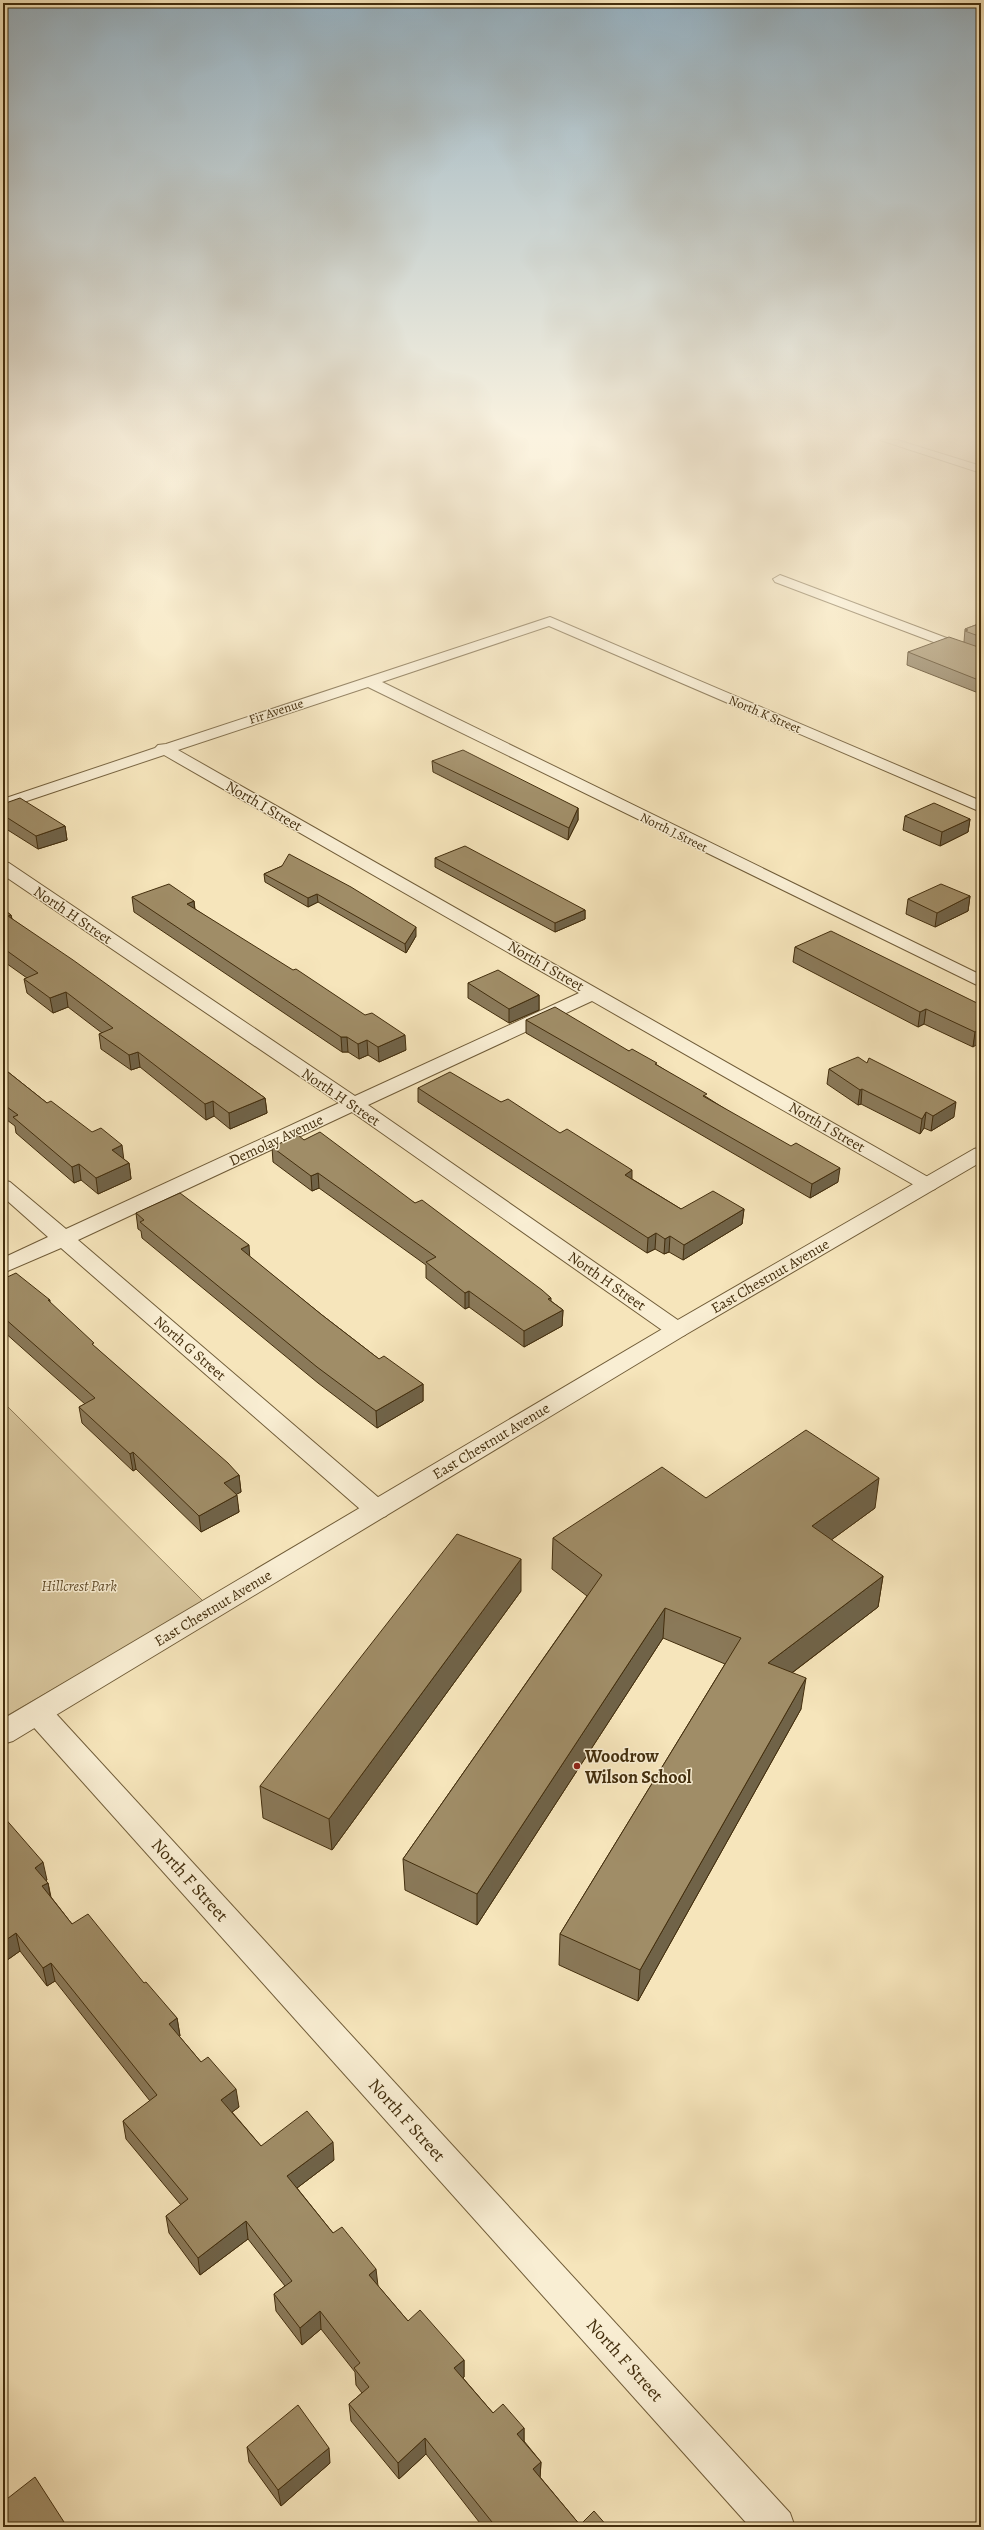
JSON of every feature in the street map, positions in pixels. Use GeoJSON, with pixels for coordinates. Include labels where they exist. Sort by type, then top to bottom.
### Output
{"type":"FeatureCollection","features":[{"type":"Feature","properties":{"kind":"street"},"geometry":{"type":"LineString","coordinates":[[780,579],[981,656]]}},
{"type":"Feature","properties":{"kind":"street","name":"Fir Avenue"},"geometry":{"type":"LineString","coordinates":[[3,804],[163,748],[550,621]]}},
{"type":"Feature","properties":{"kind":"street","name":"North K Street"},"geometry":{"type":"LineString","coordinates":[[550,621],[981,807]]}},
{"type":"Feature","properties":{"kind":"street","name":"North J Street"},"geometry":{"type":"LineString","coordinates":[[368,681],[981,982]]}},
{"type":"Feature","properties":{"kind":"street","name":"North I Street"},"geometry":{"type":"LineString","coordinates":[[163,748],[928,1185]]}},
{"type":"Feature","properties":{"kind":"street","name":"North H Street"},"geometry":{"type":"LineString","coordinates":[[3,867],[353,1104],[677,1330]]}},
{"type":"Feature","properties":{"kind":"street","name":"Demolay Avenue"},"geometry":{"type":"LineString","coordinates":[[3,1266],[594,993]]}},
{"type":"Feature","properties":{"kind":"street","name":"East Chestnut Avenue"},"geometry":{"type":"LineString","coordinates":[[3,1733],[677,1330],[981,1153]]}},
{"type":"Feature","properties":{"kind":"street","name":"North G Street"},"geometry":{"type":"LineString","coordinates":[[3,1186],[377,1510]]}},
{"type":"Feature","properties":{"kind":"street","name":"North F Street"},"geometry":{"type":"LineString","coordinates":[[38,1713],[776,2527]]}},
{"type":"Feature","properties":{"kind":"green space","name":"Hillcrest Park"},"geometry":{"type":"Polygon","coordinates":[[[3,1402],[204,1602],[3,1718],[3,1402]]]}},
{"type":"Feature","properties":{"kind":"building"},"geometry":{"type":"Polygon","coordinates":[[[981,623],[981,637],[965,631],[968,630],[965,629],[981,623]]]}},
{"type":"Feature","properties":{"kind":"building"},"geometry":{"type":"Polygon","coordinates":[[[949,637],[981,648],[981,681],[908,652],[949,637]]]}},
{"type":"Feature","properties":{"kind":"building"},"geometry":{"type":"Polygon","coordinates":[[[463,750],[578,808],[569,828],[432,761],[463,750]]]}},
{"type":"Feature","properties":{"kind":"building"},"geometry":{"type":"Polygon","coordinates":[[[20,798],[65,826],[36,836],[3,815],[3,804],[20,798]]]}},
{"type":"Feature","properties":{"kind":"building"},"geometry":{"type":"Polygon","coordinates":[[[934,803],[970,819],[942,832],[905,816],[934,803]]]}},
{"type":"Feature","properties":{"kind":"building"},"geometry":{"type":"Polygon","coordinates":[[[465,846],[585,910],[555,923],[435,858],[465,846]]]}},
{"type":"Feature","properties":{"kind":"building"},"geometry":{"type":"Polygon","coordinates":[[[289,854],[351,887],[416,927],[405,944],[317,894],[308,898],[264,874],[282,866],[289,854]]]}},
{"type":"Feature","properties":{"kind":"building"},"geometry":{"type":"Polygon","coordinates":[[[169,884],[194,901],[187,904],[293,970],[296,969],[365,1015],[372,1013],[405,1035],[378,1047],[367,1040],[358,1044],[347,1037],[341,1037],[132,897],[169,884]]]}},
{"type":"Feature","properties":{"kind":"building"},"geometry":{"type":"Polygon","coordinates":[[[941,884],[970,896],[937,913],[908,899],[941,884]]]}},
{"type":"Feature","properties":{"kind":"building"},"geometry":{"type":"Polygon","coordinates":[[[3,909],[11,915],[8,916],[73,960],[265,1098],[229,1113],[213,1101],[205,1104],[138,1052],[129,1055],[99,1034],[113,1028],[66,992],[50,998],[24,979],[38,973],[3,948],[3,909]]]}},
{"type":"Feature","properties":{"kind":"building"},"geometry":{"type":"Polygon","coordinates":[[[831,931],[981,1005],[981,1029],[975,1032],[926,1009],[920,1012],[795,947],[831,931]]]}},
{"type":"Feature","properties":{"kind":"building"},"geometry":{"type":"Polygon","coordinates":[[[498,970],[539,995],[509,1009],[468,983],[498,970]]]}},
{"type":"Feature","properties":{"kind":"building"},"geometry":{"type":"Polygon","coordinates":[[[555,1007],[629,1051],[632,1049],[657,1063],[655,1064],[707,1094],[703,1096],[791,1146],[796,1143],[840,1168],[812,1184],[526,1020],[555,1007]]]}},
{"type":"Feature","properties":{"kind":"building"},"geometry":{"type":"Polygon","coordinates":[[[858,1057],[867,1063],[869,1058],[956,1102],[933,1116],[926,1112],[922,1119],[862,1089],[860,1090],[829,1069],[858,1057]]]}},
{"type":"Feature","properties":{"kind":"building"},"geometry":{"type":"Polygon","coordinates":[[[3,1068],[47,1103],[51,1101],[92,1132],[101,1128],[122,1145],[112,1150],[129,1163],[96,1178],[79,1164],[72,1167],[13,1117],[18,1115],[3,1104],[3,1068]]]}},
{"type":"Feature","properties":{"kind":"building"},"geometry":{"type":"Polygon","coordinates":[[[450,1072],[501,1102],[508,1099],[560,1133],[567,1129],[632,1170],[625,1175],[681,1209],[713,1191],[744,1209],[684,1245],[670,1236],[665,1239],[656,1233],[648,1238],[418,1088],[450,1072]]]}},
{"type":"Feature","properties":{"kind":"building"},"geometry":{"type":"Polygon","coordinates":[[[320,1132],[415,1203],[422,1200],[542,1290],[551,1298],[548,1299],[563,1310],[524,1331],[469,1291],[465,1293],[426,1262],[436,1257],[318,1173],[311,1176],[272,1147],[298,1135],[304,1140],[320,1132]]]}},
{"type":"Feature","properties":{"kind":"building"},"geometry":{"type":"Polygon","coordinates":[[[180,1193],[249,1245],[241,1249],[322,1315],[379,1359],[384,1356],[423,1384],[376,1411],[317,1367],[140,1222],[144,1220],[136,1213],[180,1193]]]}},
{"type":"Feature","properties":{"kind":"building"},"geometry":{"type":"Polygon","coordinates":[[[16,1273],[50,1300],[48,1300],[94,1343],[92,1344],[228,1463],[239,1475],[224,1483],[237,1495],[199,1516],[133,1452],[130,1454],[79,1407],[95,1398],[3,1317],[3,1279],[16,1273]]]}},
{"type":"Feature","properties":{"kind":"building"},"geometry":{"type":"Polygon","coordinates":[[[806,1430],[879,1478],[812,1526],[883,1576],[768,1663],[806,1678],[640,1970],[560,1934],[741,1638],[665,1608],[477,1894],[403,1859],[602,1575],[553,1538],[662,1467],[706,1498],[806,1430]]]}},
{"type":"Feature","properties":{"kind":"building"},"geometry":{"type":"Polygon","coordinates":[[[457,1534],[521,1559],[329,1819],[260,1786],[457,1534]]]}},
{"type":"Feature","properties":{"kind":"building"},"geometry":{"type":"Polygon","coordinates":[[[3,1816],[43,1862],[35,1868],[48,1883],[42,1886],[72,1924],[88,1914],[144,1983],[146,1982],[177,2018],[169,2024],[201,2062],[208,2057],[236,2089],[221,2100],[261,2146],[307,2111],[333,2142],[287,2176],[333,2233],[342,2227],[376,2269],[369,2275],[408,2321],[420,2310],[464,2360],[454,2368],[493,2413],[503,2404],[524,2428],[517,2434],[541,2462],[533,2469],[580,2525],[594,2511],[608,2527],[496,2527],[425,2438],[398,2463],[349,2404],[369,2387],[354,2368],[360,2363],[320,2311],[300,2328],[274,2294],[292,2281],[246,2221],[198,2258],[166,2216],[188,2199],[123,2121],[157,2095],[51,1963],[43,1968],[16,1933],[3,1942],[3,1816]]]}},
{"type":"Feature","properties":{"kind":"building"},"geometry":{"type":"Polygon","coordinates":[[[298,2405],[329,2448],[278,2490],[247,2447],[298,2405]]]}},
{"type":"Feature","properties":{"kind":"building"},"geometry":{"type":"Polygon","coordinates":[[[35,2477],[64,2522],[58,2527],[3,2527],[3,2502],[35,2477]]]}},
{"type":"Feature","properties":{"kind":"place","name":"Woodrow Wilson School"},"geometry":{"type":"Point","coordinates":[577,1766]}}]}
